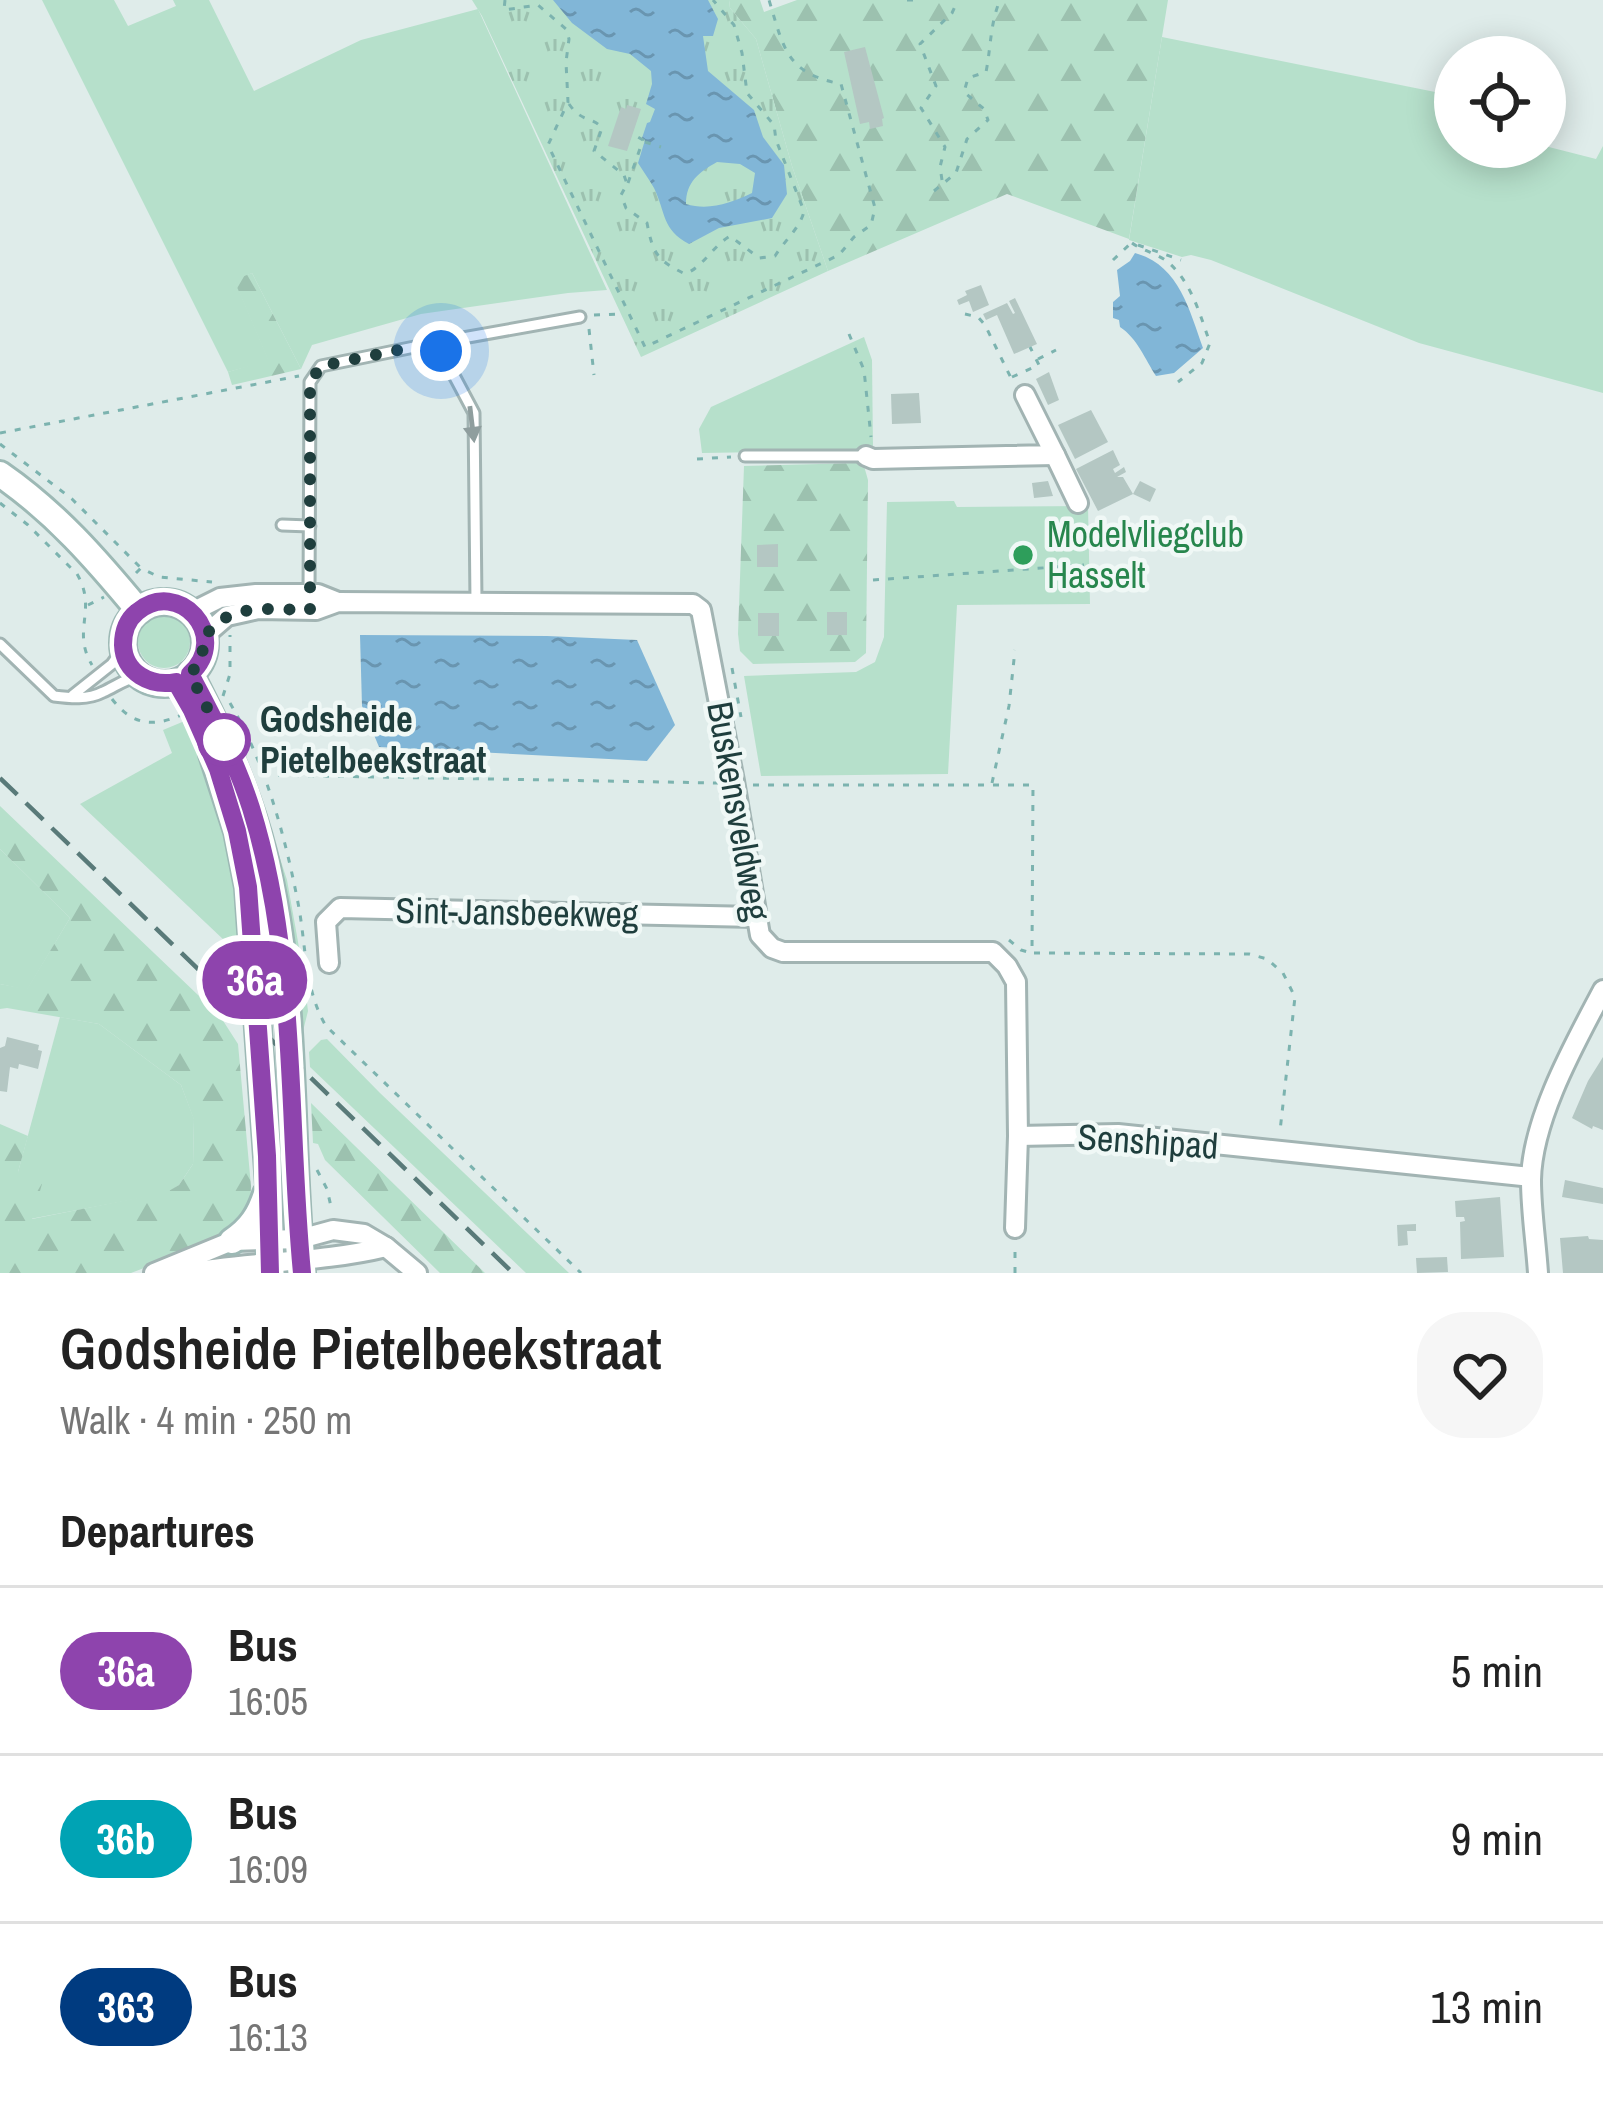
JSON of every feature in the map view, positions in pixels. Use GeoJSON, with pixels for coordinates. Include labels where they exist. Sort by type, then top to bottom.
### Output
{"type":"FeatureCollection","features":[{"type":"Feature","properties":{"kind":"main road"},"geometry":{"type":"LineString","coordinates":[[0,474],[68,530],[139,610]]}},
{"type":"Feature","properties":{"kind":"main road"},"geometry":{"type":"LineString","coordinates":[[167,602],[192,612],[205,635],[201,661],[183,678],[154,683],[128,664],[123,640],[128,622],[139,610],[167,602]]}},
{"type":"Feature","properties":{"kind":"main road"},"geometry":{"type":"LineString","coordinates":[[183,678],[218,769],[248,887],[270,1260]]}},
{"type":"Feature","properties":{"kind":"main road"},"geometry":{"type":"LineString","coordinates":[[183,678],[225,743],[250,805],[274,902],[286,1004],[301,1258]]}},
{"type":"Feature","properties":{"kind":"main road"},"geometry":{"type":"LineString","coordinates":[[232,1240],[260,1215],[268,1186]]}},
{"type":"Feature","properties":{"kind":"street"},"geometry":{"type":"LineString","coordinates":[[1024,395],[1078,502]]}},
{"type":"Feature","properties":{"kind":"street"},"geometry":{"type":"LineString","coordinates":[[869,458],[1054,455]]}},
{"type":"Feature","properties":{"kind":"street","name":"Buskensveldweg"},"geometry":{"type":"LineString","coordinates":[[192,612],[220,598],[309,602],[316,610],[338,602],[693,604],[701,610],[760,935],[783,952],[993,952],[1016,982],[1016,1228]]}},
{"type":"Feature","properties":{"kind":"street","name":"Buskensveldweg"},"geometry":{"type":"LineString","coordinates":[[205,635],[227,616],[309,602]]}},
{"type":"Feature","properties":{"kind":"street","name":"Sint-Jansbeekweg"},"geometry":{"type":"LineString","coordinates":[[329,964],[326,922],[340,908],[756,917]]}},
{"type":"Feature","properties":{"kind":"street"},"geometry":{"type":"LineString","coordinates":[[1538,1273],[1531,1177],[1538,1139],[1570,1052],[1603,990]]}},
{"type":"Feature","properties":{"kind":"street","name":"Senshipad"},"geometry":{"type":"LineString","coordinates":[[1018,1136],[1118,1134],[1531,1177]]}},
{"type":"Feature","properties":{"kind":"street"},"geometry":{"type":"LineString","coordinates":[[301,1258],[333,1230],[364,1234],[417,1273]]}},
{"type":"Feature","properties":{"kind":"street"},"geometry":{"type":"LineString","coordinates":[[154,1273],[232,1240],[270,1260]]}},
{"type":"Feature","properties":{"kind":"street"},"geometry":{"type":"LineString","coordinates":[[186,1273],[386,1246]]}},
{"type":"Feature","properties":{"kind":"lane"},"geometry":{"type":"LineString","coordinates":[[309,602],[310,382],[321,366],[580,317]]}},
{"type":"Feature","properties":{"kind":"lane"},"geometry":{"type":"LineString","coordinates":[[428,344],[441,351],[474,413],[476,601]]}},
{"type":"Feature","properties":{"kind":"lane"},"geometry":{"type":"LineString","coordinates":[[745,456],[869,458]]}},
{"type":"Feature","properties":{"kind":"lane"},"geometry":{"type":"LineString","coordinates":[[282,525],[310,526]]}},
{"type":"Feature","properties":{"kind":"lane"},"geometry":{"type":"LineString","coordinates":[[0,644],[54,696],[100,694],[140,676]]}},
{"type":"Feature","properties":{"kind":"lane"},"geometry":{"type":"LineString","coordinates":[[68,698],[112,664],[123,649]]}},
{"type":"Feature","properties":{"kind":"path"},"geometry":{"type":"LineString","coordinates":[[505,0],[505,10],[538,5],[566,29],[568,102],[548,145],[645,347],[839,255],[871,225],[875,208],[842,84],[815,79],[786,55],[769,0]]}},
{"type":"Feature","properties":{"kind":"path"},"geometry":{"type":"LineString","coordinates":[[636,136],[643,140],[621,195],[626,208],[647,224],[662,262],[685,274],[730,236],[759,258],[775,256],[802,221],[804,211],[774,125],[747,93],[734,26],[713,0]]}},
{"type":"Feature","properties":{"kind":"path"},"geometry":{"type":"LineString","coordinates":[[907,0],[918,0]]}},
{"type":"Feature","properties":{"kind":"path"},"geometry":{"type":"LineString","coordinates":[[942,182],[945,147],[921,108],[936,86],[920,44],[952,14],[958,0]]}},
{"type":"Feature","properties":{"kind":"path"},"geometry":{"type":"LineString","coordinates":[[934,191],[956,173],[967,139],[988,121],[984,109],[964,92],[968,78],[986,72],[991,24],[1000,0]]}},
{"type":"Feature","properties":{"kind":"path"},"geometry":{"type":"LineString","coordinates":[[568,102],[577,115],[602,128],[594,151],[624,175],[627,184]]}},
{"type":"Feature","properties":{"kind":"path"},"geometry":{"type":"LineString","coordinates":[[645,142],[661,147]]}},
{"type":"Feature","properties":{"kind":"path"},"geometry":{"type":"LineString","coordinates":[[1132,243],[1166,259],[1190,290],[1210,343],[1202,364],[1178,382]]}},
{"type":"Feature","properties":{"kind":"path"},"geometry":{"type":"LineString","coordinates":[[1113,260],[1132,243],[1181,260]]}},
{"type":"Feature","properties":{"kind":"path"},"geometry":{"type":"LineString","coordinates":[[594,375],[588,316],[621,314]]}},
{"type":"Feature","properties":{"kind":"path"},"geometry":{"type":"LineString","coordinates":[[965,314],[978,317],[985,325],[1024,395]]}},
{"type":"Feature","properties":{"kind":"path"},"geometry":{"type":"LineString","coordinates":[[849,334],[865,370],[869,458]]}},
{"type":"Feature","properties":{"kind":"path"},"geometry":{"type":"LineString","coordinates":[[1011,378],[1039,365],[1030,346]]}},
{"type":"Feature","properties":{"kind":"path"},"geometry":{"type":"LineString","coordinates":[[1036,359],[1056,350]]}},
{"type":"Feature","properties":{"kind":"path"},"geometry":{"type":"LineString","coordinates":[[0,434],[316,373]]}},
{"type":"Feature","properties":{"kind":"path"},"geometry":{"type":"LineString","coordinates":[[0,444],[72,500],[141,568]]}},
{"type":"Feature","properties":{"kind":"path"},"geometry":{"type":"LineString","coordinates":[[697,458],[745,456]]}},
{"type":"Feature","properties":{"kind":"path"},"geometry":{"type":"LineString","coordinates":[[0,503],[77,574],[88,605],[97,602]]}},
{"type":"Feature","properties":{"kind":"path"},"geometry":{"type":"LineString","coordinates":[[873,580],[1084,566]]}},
{"type":"Feature","properties":{"kind":"path"},"geometry":{"type":"LineString","coordinates":[[992,785],[1016,650]]}},
{"type":"Feature","properties":{"kind":"path"},"geometry":{"type":"LineString","coordinates":[[222,698],[234,710],[263,776],[291,866],[319,1020],[581,1273]]}},
{"type":"Feature","properties":{"kind":"path"},"geometry":{"type":"LineString","coordinates":[[263,776],[703,784],[751,778],[753,785],[1033,785],[1032,953]]}},
{"type":"Feature","properties":{"kind":"path"},"geometry":{"type":"LineString","coordinates":[[998,938],[1032,953],[1250,954],[1267,959],[1283,974],[1295,997],[1280,1151]]}},
{"type":"Feature","properties":{"kind":"path"},"geometry":{"type":"LineString","coordinates":[[311,1156],[330,1199],[333,1230]]}},
{"type":"Feature","properties":{"kind":"path"},"geometry":{"type":"LineString","coordinates":[[1015,1273],[1016,1228]]}},
{"type":"Feature","properties":{"kind":"green space"},"geometry":{"type":"Polygon","coordinates":[[[42,0],[114,0],[128,26],[176,6],[173,0],[209,0],[254,91],[361,40],[478,9],[607,290],[421,314],[312,345],[301,369],[252,273],[235,281],[269,361],[228,372],[42,0]]]}},
{"type":"Feature","properties":{"kind":"green space"},"geometry":{"type":"Polygon","coordinates":[[[472,0],[729,0],[730,8],[756,39],[828,271],[641,357],[472,0]]]}},
{"type":"Feature","properties":{"kind":"green space"},"geometry":{"type":"Polygon","coordinates":[[[729,0],[760,0],[764,12],[797,0],[1168,0],[1129,239],[1007,194],[828,271],[756,39],[730,8],[729,0]]]}},
{"type":"Feature","properties":{"kind":"green space"},"geometry":{"type":"Polygon","coordinates":[[[1162,37],[1434,92],[1434,168],[1566,168],[1566,151],[1596,159],[1603,146],[1603,393],[1419,343],[1211,260],[1182,257],[1129,240],[1162,37]]]}},
{"type":"Feature","properties":{"kind":"green space"},"geometry":{"type":"Polygon","coordinates":[[[252,273],[301,369],[232,385],[228,372],[268,360],[234,280],[252,273]]]}},
{"type":"Feature","properties":{"kind":"green space"},"geometry":{"type":"Polygon","coordinates":[[[864,337],[872,360],[873,450],[702,453],[699,429],[711,407],[864,337]]]}},
{"type":"Feature","properties":{"kind":"green space"},"geometry":{"type":"Polygon","coordinates":[[[744,466],[864,466],[868,480],[866,653],[855,662],[753,664],[740,651],[738,634],[744,466]]]}},
{"type":"Feature","properties":{"kind":"green space"},"geometry":{"type":"Polygon","coordinates":[[[954,501],[957,507],[1088,506],[1090,604],[957,605],[948,774],[761,776],[744,676],[856,672],[875,662],[884,637],[887,502],[954,501]]]}},
{"type":"Feature","properties":{"kind":"green space"},"geometry":{"type":"Polygon","coordinates":[[[164,616],[183,623],[190,642],[183,661],[164,668],[145,661],[138,642],[145,623],[164,616]]]}},
{"type":"Feature","properties":{"kind":"green space"},"geometry":{"type":"Polygon","coordinates":[[[187,720],[227,826],[247,957],[227,956],[225,941],[80,804],[172,753],[163,730],[187,720]]]}},
{"type":"Feature","properties":{"kind":"green space"},"geometry":{"type":"Polygon","coordinates":[[[259,794],[287,880],[303,970],[308,1011],[301,1039],[256,801],[259,794]]]}},
{"type":"Feature","properties":{"kind":"green space"},"geometry":{"type":"Polygon","coordinates":[[[0,806],[220,1016],[238,1044],[251,1186],[250,1215],[243,1226],[131,1273],[0,1273],[0,1124],[28,1136],[18,1172],[42,1184],[32,1219],[167,1192],[179,1185],[193,1164],[194,1120],[181,1085],[99,1024],[0,1009],[0,984],[27,989],[70,918],[0,849],[0,806]]]}},
{"type":"Feature","properties":{"kind":"green space"},"geometry":{"type":"Polygon","coordinates":[[[0,849],[70,918],[27,990],[0,984],[0,849]]]}},
{"type":"Feature","properties":{"kind":"green space"},"geometry":{"type":"Polygon","coordinates":[[[60,1017],[99,1024],[181,1085],[194,1119],[193,1164],[167,1193],[30,1219],[18,1172],[60,1017]]]}},
{"type":"Feature","properties":{"kind":"green space"},"geometry":{"type":"Polygon","coordinates":[[[327,1039],[569,1273],[526,1273],[310,1067],[309,1052],[327,1039]]]}},
{"type":"Feature","properties":{"kind":"green space"},"geometry":{"type":"Polygon","coordinates":[[[311,1103],[485,1273],[440,1273],[325,1160],[313,1143],[311,1103]]]}},
{"type":"Feature","properties":{"kind":"water"},"geometry":{"type":"Polygon","coordinates":[[[553,0],[708,0],[718,19],[713,36],[703,36],[708,71],[754,110],[763,137],[784,165],[787,194],[772,218],[719,228],[689,244],[674,233],[638,163],[642,138],[655,109],[646,104],[651,71],[630,54],[607,49],[572,23],[553,0]],[[717,162],[705,170],[691,184],[686,204],[720,205],[752,193],[755,173],[740,164],[717,162]]]}},
{"type":"Feature","properties":{"kind":"water"},"geometry":{"type":"Polygon","coordinates":[[[1135,253],[1172,278],[1203,348],[1174,373],[1156,376],[1119,320],[1113,318],[1113,302],[1120,296],[1117,270],[1135,253]]]}},
{"type":"Feature","properties":{"kind":"water"},"geometry":{"type":"Polygon","coordinates":[[[360,635],[637,640],[675,725],[647,761],[379,747],[362,706],[360,635]]]}},
{"type":"Feature","properties":{"kind":"building"},"geometry":{"type":"Polygon","coordinates":[[[865,47],[884,118],[883,126],[870,129],[869,122],[860,124],[844,52],[865,47]]]}},
{"type":"Feature","properties":{"kind":"building"},"geometry":{"type":"Polygon","coordinates":[[[621,107],[641,109],[627,151],[608,146],[621,107]]]}},
{"type":"Feature","properties":{"kind":"building"},"geometry":{"type":"Polygon","coordinates":[[[981,285],[989,305],[973,312],[969,301],[959,305],[957,300],[967,295],[965,291],[981,285]]]}},
{"type":"Feature","properties":{"kind":"building"},"geometry":{"type":"Polygon","coordinates":[[[1015,298],[1037,344],[1014,354],[997,315],[986,320],[983,314],[1007,303],[1015,313],[1009,301],[1015,298]]]}},
{"type":"Feature","properties":{"kind":"building"},"geometry":{"type":"Polygon","coordinates":[[[1049,372],[1059,400],[1048,405],[1036,379],[1049,372]]]}},
{"type":"Feature","properties":{"kind":"building"},"geometry":{"type":"Polygon","coordinates":[[[919,393],[921,423],[892,424],[891,394],[919,393]]]}},
{"type":"Feature","properties":{"kind":"building"},"geometry":{"type":"Polygon","coordinates":[[[1091,410],[1108,442],[1075,459],[1058,425],[1091,410]]]}},
{"type":"Feature","properties":{"kind":"building"},"geometry":{"type":"Polygon","coordinates":[[[1113,450],[1120,465],[1113,469],[1115,473],[1124,467],[1126,472],[1117,477],[1123,477],[1133,494],[1098,511],[1076,469],[1113,450]]]}},
{"type":"Feature","properties":{"kind":"building","name":"Modelvliegclub Hasselt"},"geometry":{"type":"Polygon","coordinates":[[[1048,481],[1053,496],[1034,498],[1032,483],[1048,481]]]}},
{"type":"Feature","properties":{"kind":"building"},"geometry":{"type":"Polygon","coordinates":[[[1140,481],[1156,489],[1150,502],[1133,494],[1140,481]]]}},
{"type":"Feature","properties":{"kind":"building"},"geometry":{"type":"Polygon","coordinates":[[[778,544],[778,567],[757,567],[757,545],[778,544]]]}},
{"type":"Feature","properties":{"kind":"building"},"geometry":{"type":"Polygon","coordinates":[[[827,612],[847,612],[847,635],[827,635],[827,612]]]}},
{"type":"Feature","properties":{"kind":"building"},"geometry":{"type":"Polygon","coordinates":[[[758,613],[779,613],[779,636],[758,636],[758,613]]]}},
{"type":"Feature","properties":{"kind":"building"},"geometry":{"type":"Polygon","coordinates":[[[7,1037],[39,1045],[42,1051],[38,1069],[19,1064],[18,1069],[10,1067],[7,1092],[0,1091],[0,1048],[7,1037]]]}},
{"type":"Feature","properties":{"kind":"building"},"geometry":{"type":"Polygon","coordinates":[[[1603,1057],[1603,1130],[1572,1118],[1603,1057]]]}},
{"type":"Feature","properties":{"kind":"building"},"geometry":{"type":"Polygon","coordinates":[[[1565,1180],[1603,1188],[1603,1204],[1562,1197],[1565,1180]]]}},
{"type":"Feature","properties":{"kind":"building"},"geometry":{"type":"Polygon","coordinates":[[[1500,1197],[1504,1257],[1461,1259],[1460,1222],[1465,1221],[1456,1217],[1455,1201],[1500,1197]]]}},
{"type":"Feature","properties":{"kind":"building"},"geometry":{"type":"Polygon","coordinates":[[[1416,1224],[1416,1231],[1407,1231],[1408,1245],[1398,1246],[1397,1225],[1416,1224]]]}},
{"type":"Feature","properties":{"kind":"building"},"geometry":{"type":"Polygon","coordinates":[[[1560,1238],[1603,1240],[1603,1273],[1563,1273],[1560,1238]]]}},
{"type":"Feature","properties":{"kind":"building"},"geometry":{"type":"Polygon","coordinates":[[[1447,1257],[1448,1272],[1417,1273],[1416,1258],[1447,1257]]]}},
{"type":"Feature","properties":{"kind":"railway"},"geometry":{"type":"LineString","coordinates":[[0,778],[513,1273]]}},
{"type":"Feature","properties":{"kind":"bus line","name":"36a"},"geometry":{"type":"LineString","coordinates":[[270,1273],[267,1156],[248,887],[237,831],[218,769],[176,682],[146,680],[124,656],[128,622],[140,609],[158,602],[176,603],[199,618],[205,652],[190,674],[250,805],[274,902],[286,1004],[302,1273]]}},
{"type":"Feature","properties":{"kind":"place","name":"Modelvliegclub Hasselt"},"geometry":{"type":"Point","coordinates":[1023,555]}},
{"type":"Feature","properties":{"kind":"place","name":"Godsheide Pietelbeekstraat"},"geometry":{"type":"Point","coordinates":[224,740]}},
{"type":"Feature","properties":{"kind":"route"},"geometry":{"type":"LineString","coordinates":[[224,740],[190,674],[205,652],[205,635],[227,616],[258,609],[310,610],[310,382],[321,366],[428,344],[441,351]]}}]}
